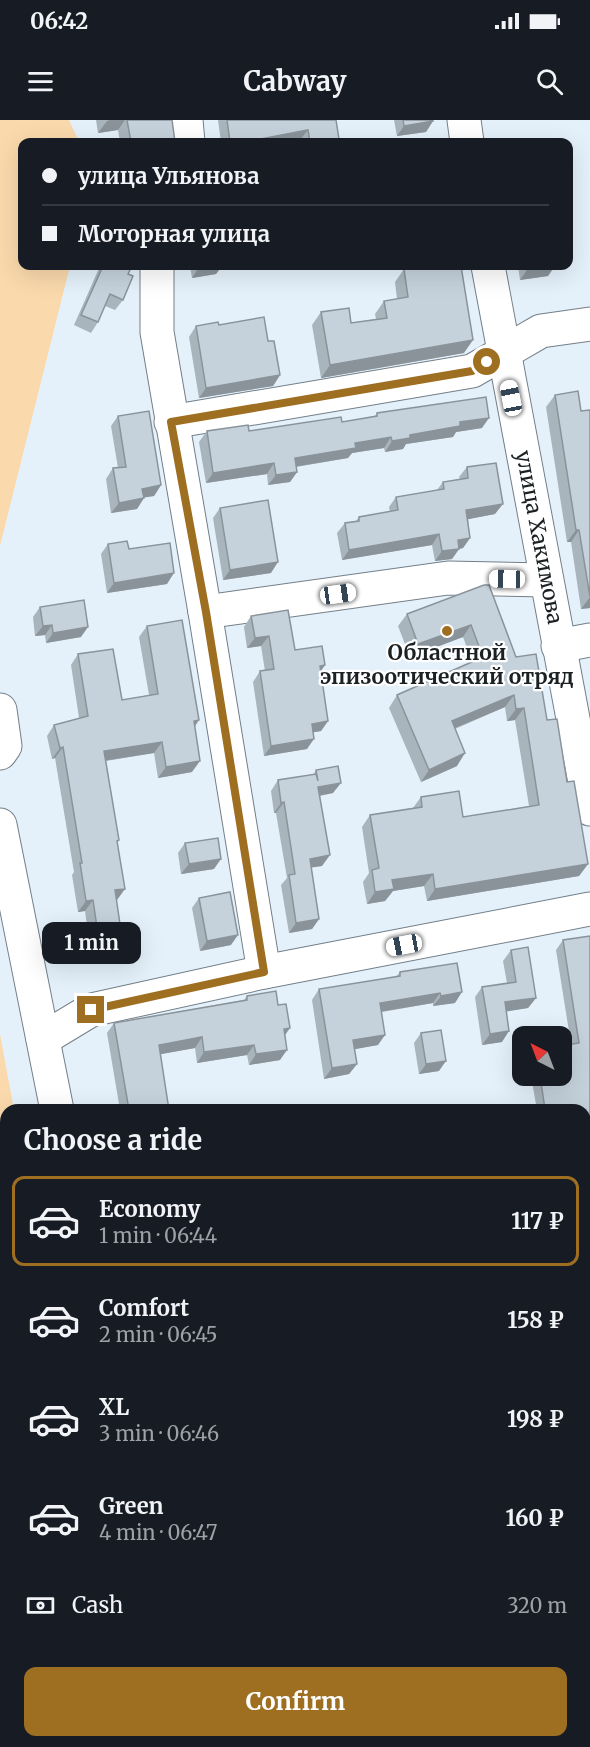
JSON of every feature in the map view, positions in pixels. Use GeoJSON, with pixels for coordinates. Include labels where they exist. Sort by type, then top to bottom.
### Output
{"type":"FeatureCollection","features":[{"type":"Feature","properties":{"kind":"street"},"geometry":{"type":"LineString","coordinates":[[186,120],[188,138]]}},
{"type":"Feature","properties":{"kind":"street"},"geometry":{"type":"LineString","coordinates":[[464,120],[466,138]]}},
{"type":"Feature","properties":{"kind":"street"},"geometry":{"type":"LineString","coordinates":[[157,270],[157,332],[206,612],[264,972]]}},
{"type":"Feature","properties":{"kind":"street","name":"улица Хакимова"},"geometry":{"type":"LineString","coordinates":[[489,270],[502,352],[590,809]]}},
{"type":"Feature","properties":{"kind":"street"},"geometry":{"type":"LineString","coordinates":[[171,422],[472,371],[541,331],[590,324]]}},
{"type":"Feature","properties":{"kind":"street"},"geometry":{"type":"LineString","coordinates":[[206,612],[448,578],[546,580]]}},
{"type":"Feature","properties":{"kind":"street"},"geometry":{"type":"LineString","coordinates":[[558,646],[590,640]]}},
{"type":"Feature","properties":{"kind":"street"},"geometry":{"type":"LineString","coordinates":[[0,710],[5,746],[0,753]]}},
{"type":"Feature","properties":{"kind":"street"},"geometry":{"type":"LineString","coordinates":[[0,825],[56,1104]]}},
{"type":"Feature","properties":{"kind":"street"},"geometry":{"type":"LineString","coordinates":[[43,1039],[91,1010],[264,972],[590,909]]}},
{"type":"Feature","properties":{"kind":"shaded area"},"geometry":{"type":"Polygon","coordinates":[[[0,120],[69,120],[77,138],[18,138],[18,270],[69,270],[0,546],[0,120]]]}},
{"type":"Feature","properties":{"kind":"shaded area"},"geometry":{"type":"Polygon","coordinates":[[[0,1034],[13,1104],[0,1104],[0,1034]]]}},
{"type":"Feature","properties":{"kind":"building"},"geometry":{"type":"Polygon","coordinates":[[[127,120],[172,120],[174,138],[130,138],[127,120]]]}},
{"type":"Feature","properties":{"kind":"building"},"geometry":{"type":"Polygon","coordinates":[[[227,120],[336,120],[339,138],[309,138],[308,130],[265,138],[229,138],[227,120]]]}},
{"type":"Feature","properties":{"kind":"building"},"geometry":{"type":"Polygon","coordinates":[[[403,120],[433,120],[433,121],[404,126],[403,120]]]}},
{"type":"Feature","properties":{"kind":"building"},"geometry":{"type":"Polygon","coordinates":[[[101,270],[130,270],[128,274],[133,276],[123,300],[110,294],[98,322],[81,315],[101,270]]]}},
{"type":"Feature","properties":{"kind":"building"},"geometry":{"type":"Polygon","coordinates":[[[404,270],[462,270],[473,340],[330,365],[321,312],[349,308],[351,323],[387,318],[384,301],[408,297],[404,270]]]}},
{"type":"Feature","properties":{"kind":"building"},"geometry":{"type":"Polygon","coordinates":[[[264,317],[268,341],[274,341],[280,375],[206,388],[196,326],[218,322],[219,325],[264,317]]]}},
{"type":"Feature","properties":{"kind":"building"},"geometry":{"type":"Polygon","coordinates":[[[578,391],[581,411],[590,410],[590,597],[579,530],[576,530],[555,395],[578,391]]]}},
{"type":"Feature","properties":{"kind":"building"},"geometry":{"type":"Polygon","coordinates":[[[486,397],[489,418],[460,422],[460,426],[410,435],[410,438],[392,441],[391,437],[355,443],[356,448],[295,458],[297,472],[276,475],[274,463],[213,473],[207,431],[248,425],[249,431],[341,417],[342,422],[377,416],[377,413],[486,397]]]}},
{"type":"Feature","properties":{"kind":"building"},"geometry":{"type":"Polygon","coordinates":[[[149,411],[161,485],[142,489],[144,498],[119,503],[113,468],[126,467],[118,416],[149,411]]]}},
{"type":"Feature","properties":{"kind":"building"},"geometry":{"type":"Polygon","coordinates":[[[496,463],[503,504],[466,510],[470,538],[458,540],[459,549],[442,551],[439,534],[349,550],[345,523],[359,521],[359,517],[398,510],[396,497],[444,489],[443,482],[468,478],[467,467],[496,463]]]}},
{"type":"Feature","properties":{"kind":"building"},"geometry":{"type":"Polygon","coordinates":[[[268,500],[278,562],[230,570],[220,508],[268,500]]]}},
{"type":"Feature","properties":{"kind":"building"},"geometry":{"type":"Polygon","coordinates":[[[127,541],[129,549],[170,543],[174,573],[114,583],[108,544],[127,541]]]}},
{"type":"Feature","properties":{"kind":"building"},"geometry":{"type":"Polygon","coordinates":[[[489,585],[516,657],[536,654],[547,720],[557,719],[567,782],[574,781],[588,864],[435,889],[433,874],[392,880],[394,889],[375,892],[372,870],[379,868],[370,815],[422,807],[421,797],[459,791],[463,817],[539,805],[524,708],[516,709],[514,695],[452,721],[465,753],[429,770],[397,695],[483,657],[471,625],[418,644],[407,614],[489,585]]]}},
{"type":"Feature","properties":{"kind":"building"},"geometry":{"type":"Polygon","coordinates":[[[84,600],[88,627],[53,633],[52,625],[43,626],[40,607],[84,600]]]}},
{"type":"Feature","properties":{"kind":"building"},"geometry":{"type":"Polygon","coordinates":[[[288,610],[295,650],[322,646],[325,665],[320,666],[328,721],[312,724],[314,739],[271,746],[260,671],[274,669],[269,636],[255,638],[251,616],[288,610]]]}},
{"type":"Feature","properties":{"kind":"building"},"geometry":{"type":"Polygon","coordinates":[[[182,620],[199,720],[194,721],[200,761],[166,767],[162,742],[104,751],[125,889],[115,890],[121,931],[98,934],[93,900],[86,901],[63,747],[60,748],[54,725],[88,716],[78,654],[113,649],[122,700],[158,694],[147,626],[182,620]]]}},
{"type":"Feature","properties":{"kind":"building"},"geometry":{"type":"Polygon","coordinates":[[[338,766],[341,783],[318,787],[330,855],[310,859],[319,919],[296,923],[289,875],[295,874],[284,802],[281,803],[278,780],[316,774],[318,781],[316,770],[338,766]]]}},
{"type":"Feature","properties":{"kind":"building"},"geometry":{"type":"Polygon","coordinates":[[[218,838],[221,859],[189,864],[185,843],[218,838]]]}},
{"type":"Feature","properties":{"kind":"building"},"geometry":{"type":"Polygon","coordinates":[[[230,892],[238,935],[207,941],[199,898],[230,892]]]}},
{"type":"Feature","properties":{"kind":"building"},"geometry":{"type":"Polygon","coordinates":[[[590,936],[590,1104],[544,1104],[542,1086],[572,1086],[572,1044],[579,1043],[563,940],[590,936]]]}},
{"type":"Feature","properties":{"kind":"building"},"geometry":{"type":"Polygon","coordinates":[[[528,947],[536,998],[505,1002],[509,1031],[490,1034],[482,987],[516,982],[511,950],[528,947]]]}},
{"type":"Feature","properties":{"kind":"building"},"geometry":{"type":"Polygon","coordinates":[[[457,963],[462,992],[441,996],[440,993],[380,1003],[385,1035],[353,1040],[357,1064],[332,1068],[319,989],[400,976],[400,972],[457,963]]]}},
{"type":"Feature","properties":{"kind":"building"},"geometry":{"type":"Polygon","coordinates":[[[276,991],[278,1005],[286,1004],[290,1028],[284,1029],[287,1050],[256,1054],[254,1045],[204,1052],[202,1037],[159,1045],[168,1104],[128,1104],[114,1023],[247,1000],[247,996],[276,991]]]}},
{"type":"Feature","properties":{"kind":"building"},"geometry":{"type":"Polygon","coordinates":[[[441,1030],[446,1061],[426,1064],[421,1033],[441,1030]]]}},
{"type":"Feature","properties":{"kind":"place","name":"Областной эпизоотический отряд"},"geometry":{"type":"Point","coordinates":[447,631]}},
{"type":"Feature","properties":{"kind":"route"},"geometry":{"type":"LineString","coordinates":[[91,1010],[264,972],[206,612],[171,422],[472,371],[487,362]]}}]}
